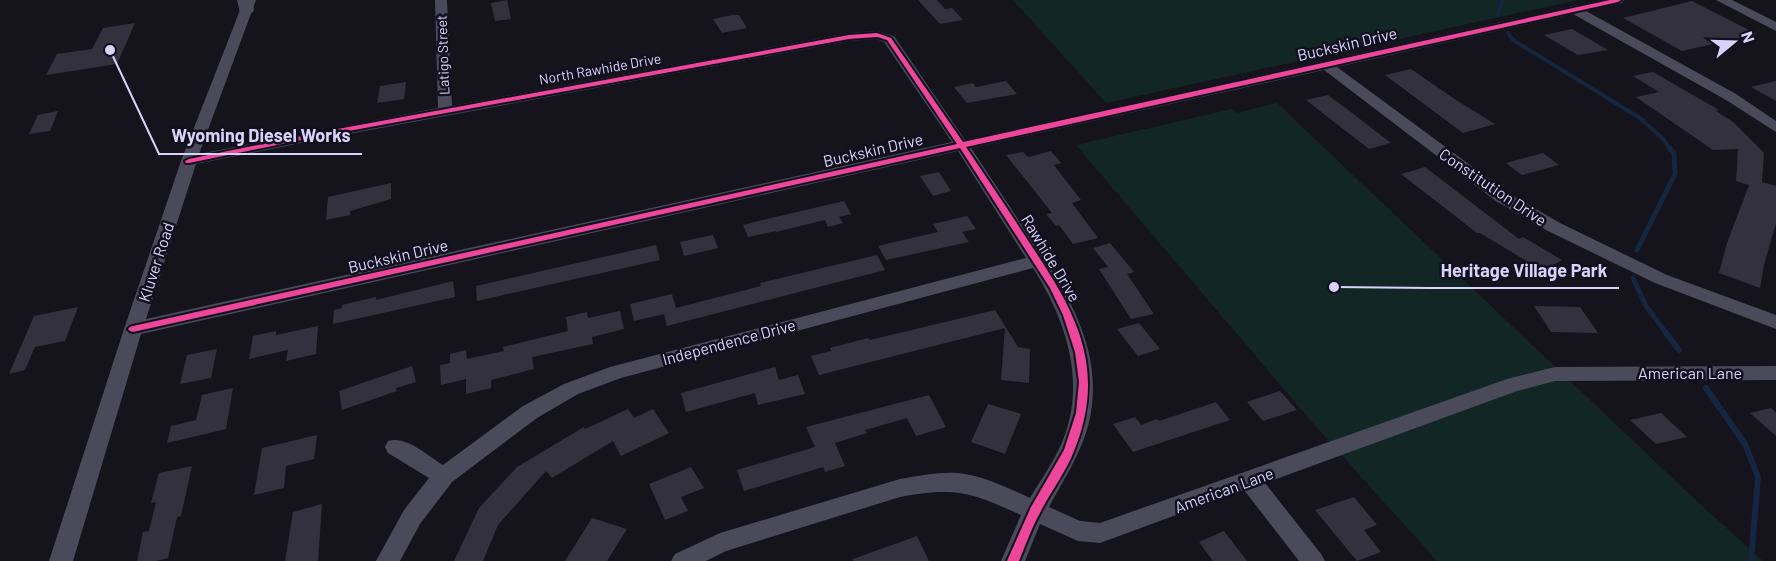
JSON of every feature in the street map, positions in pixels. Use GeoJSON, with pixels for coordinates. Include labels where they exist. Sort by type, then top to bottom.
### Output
{"type":"FeatureCollection","features":[{"type":"Feature","properties":{"kind":"street","name":"Latigo Street"},"geometry":{"type":"LineString","coordinates":[[441,0],[445,111]]}},
{"type":"Feature","properties":{"kind":"street","name":"Buckskin Drive"},"geometry":{"type":"LineString","coordinates":[[133,329],[1618,0]]}},
{"type":"Feature","properties":{"kind":"street"},"geometry":{"type":"LineString","coordinates":[[1722,0],[1776,27]]}},
{"type":"Feature","properties":{"kind":"street","name":"Kluver Road"},"geometry":{"type":"LineString","coordinates":[[61,561],[133,329],[189,161],[247,4]]}},
{"type":"Feature","properties":{"kind":"street"},"geometry":{"type":"LineString","coordinates":[[1575,10],[1731,97],[1776,128]]}},
{"type":"Feature","properties":{"kind":"street","name":"North Rawhide Drive"},"geometry":{"type":"LineString","coordinates":[[189,161],[445,111],[849,37],[877,35],[889,39],[895,46],[962,146]]}},
{"type":"Feature","properties":{"kind":"street","name":"Constitution Drive"},"geometry":{"type":"LineString","coordinates":[[1325,64],[1502,197],[1554,227],[1660,279],[1776,322]]}},
{"type":"Feature","properties":{"kind":"street","name":"Rawhide Drive"},"geometry":{"type":"LineString","coordinates":[[962,146],[1038,261],[1068,315],[1080,352],[1084,382],[1081,413],[1070,451],[1035,510],[1013,561]]}},
{"type":"Feature","properties":{"kind":"street","name":"Independence Drive"},"geometry":{"type":"LineString","coordinates":[[388,561],[412,517],[444,476],[530,412],[571,389],[617,372],[1038,261]]}},
{"type":"Feature","properties":{"kind":"street","name":"American Lane"},"geometry":{"type":"LineString","coordinates":[[683,561],[720,543],[900,488],[929,483],[959,483],[980,488],[1035,510],[1078,531],[1100,533],[1250,481],[1514,384],[1554,374],[1776,373]]}},
{"type":"Feature","properties":{"kind":"street"},"geometry":{"type":"LineString","coordinates":[[396,447],[444,476]]}},
{"type":"Feature","properties":{"kind":"street"},"geometry":{"type":"LineString","coordinates":[[1250,481],[1313,561]]}},
{"type":"Feature","properties":{"kind":"green space"},"geometry":{"type":"Polygon","coordinates":[[[1013,0],[1578,0],[1106,103],[1013,0]]]}},
{"type":"Feature","properties":{"kind":"green space"},"geometry":{"type":"Polygon","coordinates":[[[1277,103],[1702,506],[1763,561],[1437,561],[1318,429],[1076,145],[1232,109],[1237,113],[1277,103]]]}},
{"type":"Feature","properties":{"kind":"building"},"geometry":{"type":"Polygon","coordinates":[[[507,0],[511,19],[495,21],[491,3],[507,0]]]}},
{"type":"Feature","properties":{"kind":"building"},"geometry":{"type":"Polygon","coordinates":[[[918,0],[937,0],[945,9],[952,8],[963,20],[940,24],[918,0]]]}},
{"type":"Feature","properties":{"kind":"building"},"geometry":{"type":"Polygon","coordinates":[[[1692,1],[1757,34],[1682,51],[1623,18],[1692,1]]]}},
{"type":"Feature","properties":{"kind":"building"},"geometry":{"type":"Polygon","coordinates":[[[739,15],[747,28],[722,33],[713,19],[739,15]]]}},
{"type":"Feature","properties":{"kind":"building"},"geometry":{"type":"Polygon","coordinates":[[[135,23],[117,64],[46,75],[57,54],[92,49],[103,28],[135,23]]]}},
{"type":"Feature","properties":{"kind":"building"},"geometry":{"type":"Polygon","coordinates":[[[1572,29],[1608,50],[1578,55],[1544,35],[1572,29]]]}},
{"type":"Feature","properties":{"kind":"building"},"geometry":{"type":"Polygon","coordinates":[[[1411,69],[1495,124],[1463,133],[1385,75],[1411,69]]]}},
{"type":"Feature","properties":{"kind":"building"},"geometry":{"type":"Polygon","coordinates":[[[1653,72],[1719,110],[1716,111],[1733,122],[1764,153],[1762,182],[1776,186],[1776,223],[1760,288],[1719,273],[1727,243],[1749,185],[1736,181],[1738,149],[1713,150],[1636,97],[1659,92],[1633,76],[1653,72]]]}},
{"type":"Feature","properties":{"kind":"building"},"geometry":{"type":"Polygon","coordinates":[[[1006,81],[1017,94],[967,103],[954,87],[973,83],[976,87],[1006,81]]]}},
{"type":"Feature","properties":{"kind":"building"},"geometry":{"type":"Polygon","coordinates":[[[1776,81],[1776,101],[1751,87],[1776,81]]]}},
{"type":"Feature","properties":{"kind":"building"},"geometry":{"type":"Polygon","coordinates":[[[406,82],[404,99],[377,103],[380,86],[406,82]]]}},
{"type":"Feature","properties":{"kind":"building"},"geometry":{"type":"Polygon","coordinates":[[[1328,95],[1391,143],[1369,149],[1306,100],[1328,95]]]}},
{"type":"Feature","properties":{"kind":"building"},"geometry":{"type":"Polygon","coordinates":[[[58,111],[50,131],[29,134],[38,115],[58,111]]]}},
{"type":"Feature","properties":{"kind":"building"},"geometry":{"type":"Polygon","coordinates":[[[1051,151],[1061,163],[1054,165],[1081,200],[1072,203],[1098,238],[1073,244],[1059,225],[1056,226],[1046,214],[1052,213],[1006,155],[1023,152],[1028,157],[1051,151]]]}},
{"type":"Feature","properties":{"kind":"building"},"geometry":{"type":"Polygon","coordinates":[[[1543,153],[1559,165],[1522,175],[1506,163],[1543,153]]]}},
{"type":"Feature","properties":{"kind":"building"},"geometry":{"type":"Polygon","coordinates":[[[1425,167],[1519,239],[1523,237],[1562,260],[1543,271],[1477,233],[1401,174],[1425,167]]]}},
{"type":"Feature","properties":{"kind":"building"},"geometry":{"type":"Polygon","coordinates":[[[939,172],[951,191],[933,196],[920,176],[939,172]]]}},
{"type":"Feature","properties":{"kind":"building"},"geometry":{"type":"Polygon","coordinates":[[[391,183],[391,199],[350,211],[350,215],[326,220],[328,197],[391,183]]]}},
{"type":"Feature","properties":{"kind":"building"},"geometry":{"type":"Polygon","coordinates":[[[844,201],[851,214],[839,217],[843,223],[828,227],[825,220],[776,232],[771,218],[844,201]]]}},
{"type":"Feature","properties":{"kind":"building"},"geometry":{"type":"Polygon","coordinates":[[[967,216],[976,229],[962,232],[969,242],[886,260],[878,246],[938,232],[933,224],[967,216]]]}},
{"type":"Feature","properties":{"kind":"building"},"geometry":{"type":"Polygon","coordinates":[[[771,218],[776,231],[748,237],[743,225],[771,218]]]}},
{"type":"Feature","properties":{"kind":"building"},"geometry":{"type":"Polygon","coordinates":[[[713,235],[718,248],[684,256],[680,242],[713,235]]]}},
{"type":"Feature","properties":{"kind":"building"},"geometry":{"type":"Polygon","coordinates":[[[1110,243],[1134,272],[1127,274],[1154,314],[1131,319],[1099,269],[1108,267],[1093,248],[1110,243]]]}},
{"type":"Feature","properties":{"kind":"building"},"geometry":{"type":"Polygon","coordinates":[[[656,245],[660,260],[477,301],[476,286],[656,245]]]}},
{"type":"Feature","properties":{"kind":"building"},"geometry":{"type":"Polygon","coordinates":[[[877,255],[885,270],[667,326],[664,314],[634,321],[630,304],[672,294],[676,308],[761,286],[760,283],[877,255]]]}},
{"type":"Feature","properties":{"kind":"building"},"geometry":{"type":"Polygon","coordinates":[[[453,281],[455,297],[333,324],[334,310],[342,308],[342,305],[376,297],[376,300],[453,281]]]}},
{"type":"Feature","properties":{"kind":"building"},"geometry":{"type":"Polygon","coordinates":[[[1534,306],[1580,307],[1598,333],[1551,332],[1534,306]]]}},
{"type":"Feature","properties":{"kind":"building"},"geometry":{"type":"Polygon","coordinates":[[[78,307],[65,341],[35,347],[25,370],[9,374],[34,316],[78,307]]]}},
{"type":"Feature","properties":{"kind":"building"},"geometry":{"type":"Polygon","coordinates":[[[995,310],[1018,347],[1030,349],[1029,383],[1001,380],[1005,328],[819,375],[811,356],[831,351],[830,348],[868,338],[870,340],[995,310]]]}},
{"type":"Feature","properties":{"kind":"building"},"geometry":{"type":"Polygon","coordinates":[[[620,311],[624,329],[592,337],[593,344],[532,357],[534,369],[491,380],[491,388],[466,394],[466,379],[441,385],[440,365],[450,363],[450,354],[466,350],[467,359],[504,351],[503,347],[568,331],[566,317],[587,312],[588,318],[620,311]]]}},
{"type":"Feature","properties":{"kind":"building"},"geometry":{"type":"Polygon","coordinates":[[[1139,323],[1160,349],[1138,356],[1117,329],[1139,323]]]}},
{"type":"Feature","properties":{"kind":"building"},"geometry":{"type":"Polygon","coordinates":[[[318,326],[316,354],[286,361],[288,350],[249,359],[253,336],[276,331],[276,335],[318,326]]]}},
{"type":"Feature","properties":{"kind":"building"},"geometry":{"type":"Polygon","coordinates":[[[217,349],[211,378],[180,384],[187,355],[217,349]]]}},
{"type":"Feature","properties":{"kind":"building"},"geometry":{"type":"Polygon","coordinates":[[[412,366],[416,382],[342,410],[339,391],[412,366]]]}},
{"type":"Feature","properties":{"kind":"building"},"geometry":{"type":"Polygon","coordinates":[[[775,367],[779,380],[798,375],[805,394],[758,405],[755,393],[686,412],[681,393],[775,367]]]}},
{"type":"Feature","properties":{"kind":"building"},"geometry":{"type":"Polygon","coordinates":[[[233,388],[226,429],[167,443],[171,426],[196,420],[202,395],[233,388]]]}},
{"type":"Feature","properties":{"kind":"building"},"geometry":{"type":"Polygon","coordinates":[[[1280,391],[1297,410],[1263,421],[1247,402],[1280,391]]]}},
{"type":"Feature","properties":{"kind":"building"},"geometry":{"type":"Polygon","coordinates":[[[929,395],[946,427],[916,436],[907,418],[865,430],[867,433],[835,443],[845,466],[825,472],[823,467],[744,491],[737,470],[815,447],[806,427],[929,395]]]}},
{"type":"Feature","properties":{"kind":"building"},"geometry":{"type":"Polygon","coordinates":[[[1216,402],[1230,420],[1133,452],[1113,424],[1135,417],[1141,425],[1216,402]]]}},
{"type":"Feature","properties":{"kind":"building"},"geometry":{"type":"Polygon","coordinates":[[[988,404],[1021,414],[1005,454],[971,442],[988,404]]]}},
{"type":"Feature","properties":{"kind":"building"},"geometry":{"type":"Polygon","coordinates":[[[1771,408],[1776,413],[1776,436],[1750,413],[1771,408]]]}},
{"type":"Feature","properties":{"kind":"building"},"geometry":{"type":"Polygon","coordinates":[[[628,409],[634,418],[653,409],[669,433],[621,456],[613,441],[552,478],[546,471],[498,525],[483,561],[454,561],[479,508],[517,467],[584,427],[585,429],[628,409]]]}},
{"type":"Feature","properties":{"kind":"building"},"geometry":{"type":"Polygon","coordinates":[[[1661,413],[1687,437],[1656,444],[1630,420],[1661,413]]]}},
{"type":"Feature","properties":{"kind":"building"},"geometry":{"type":"Polygon","coordinates":[[[317,435],[314,459],[286,466],[284,488],[254,495],[262,448],[317,435]]]}},
{"type":"Feature","properties":{"kind":"building"},"geometry":{"type":"Polygon","coordinates":[[[192,466],[181,516],[177,517],[168,558],[156,561],[137,561],[143,532],[149,531],[156,502],[151,503],[159,473],[192,466]]]}},
{"type":"Feature","properties":{"kind":"building"},"geometry":{"type":"Polygon","coordinates":[[[691,467],[704,488],[681,497],[688,511],[665,520],[649,484],[691,467]]]}},
{"type":"Feature","properties":{"kind":"building"},"geometry":{"type":"Polygon","coordinates":[[[1354,497],[1377,525],[1364,530],[1381,552],[1357,561],[1315,510],[1354,497]]]}},
{"type":"Feature","properties":{"kind":"building"},"geometry":{"type":"Polygon","coordinates":[[[322,504],[318,561],[285,561],[293,512],[322,504]]]}},
{"type":"Feature","properties":{"kind":"building"},"geometry":{"type":"Polygon","coordinates":[[[592,518],[627,529],[607,561],[565,561],[592,518]]]}},
{"type":"Feature","properties":{"kind":"building"},"geometry":{"type":"Polygon","coordinates":[[[1224,531],[1247,561],[1213,561],[1199,542],[1224,531]]]}},
{"type":"Feature","properties":{"kind":"building"},"geometry":{"type":"Polygon","coordinates":[[[917,536],[929,561],[853,561],[853,559],[917,536]]]}},
{"type":"Feature","properties":{"kind":"waterway"},"geometry":{"type":"LineString","coordinates":[[1498,15],[1502,0]]}},
{"type":"Feature","properties":{"kind":"waterway"},"geometry":{"type":"LineString","coordinates":[[1508,33],[1513,40],[1640,118],[1663,139],[1671,150]]}},
{"type":"Feature","properties":{"kind":"waterway"},"geometry":{"type":"LineString","coordinates":[[1637,250],[1675,174],[1674,154],[1670,148]]}},
{"type":"Feature","properties":{"kind":"waterway"},"geometry":{"type":"LineString","coordinates":[[1633,278],[1646,306],[1667,334]]}},
{"type":"Feature","properties":{"kind":"waterway"},"geometry":{"type":"LineString","coordinates":[[1666,333],[1679,350]]}},
{"type":"Feature","properties":{"kind":"waterway"},"geometry":{"type":"LineString","coordinates":[[1706,388],[1745,444],[1758,477],[1751,561]]}},
{"type":"Feature","properties":{"kind":"cycle path"},"geometry":{"type":"LineString","coordinates":[[133,329],[1618,0]]}},
{"type":"Feature","properties":{"kind":"cycle path"},"geometry":{"type":"LineString","coordinates":[[189,161],[316,135],[849,37],[877,35],[889,39],[1054,287],[1068,315],[1080,352],[1084,382],[1081,413],[1069,451],[1035,510],[1013,561]]}},
{"type":"Feature","properties":{"kind":"place","name":"Wyoming Diesel Works"},"geometry":{"type":"Point","coordinates":[110,50]}},
{"type":"Feature","properties":{"kind":"place","name":"Heritage Village Park"},"geometry":{"type":"Point","coordinates":[1334,287]}}]}
